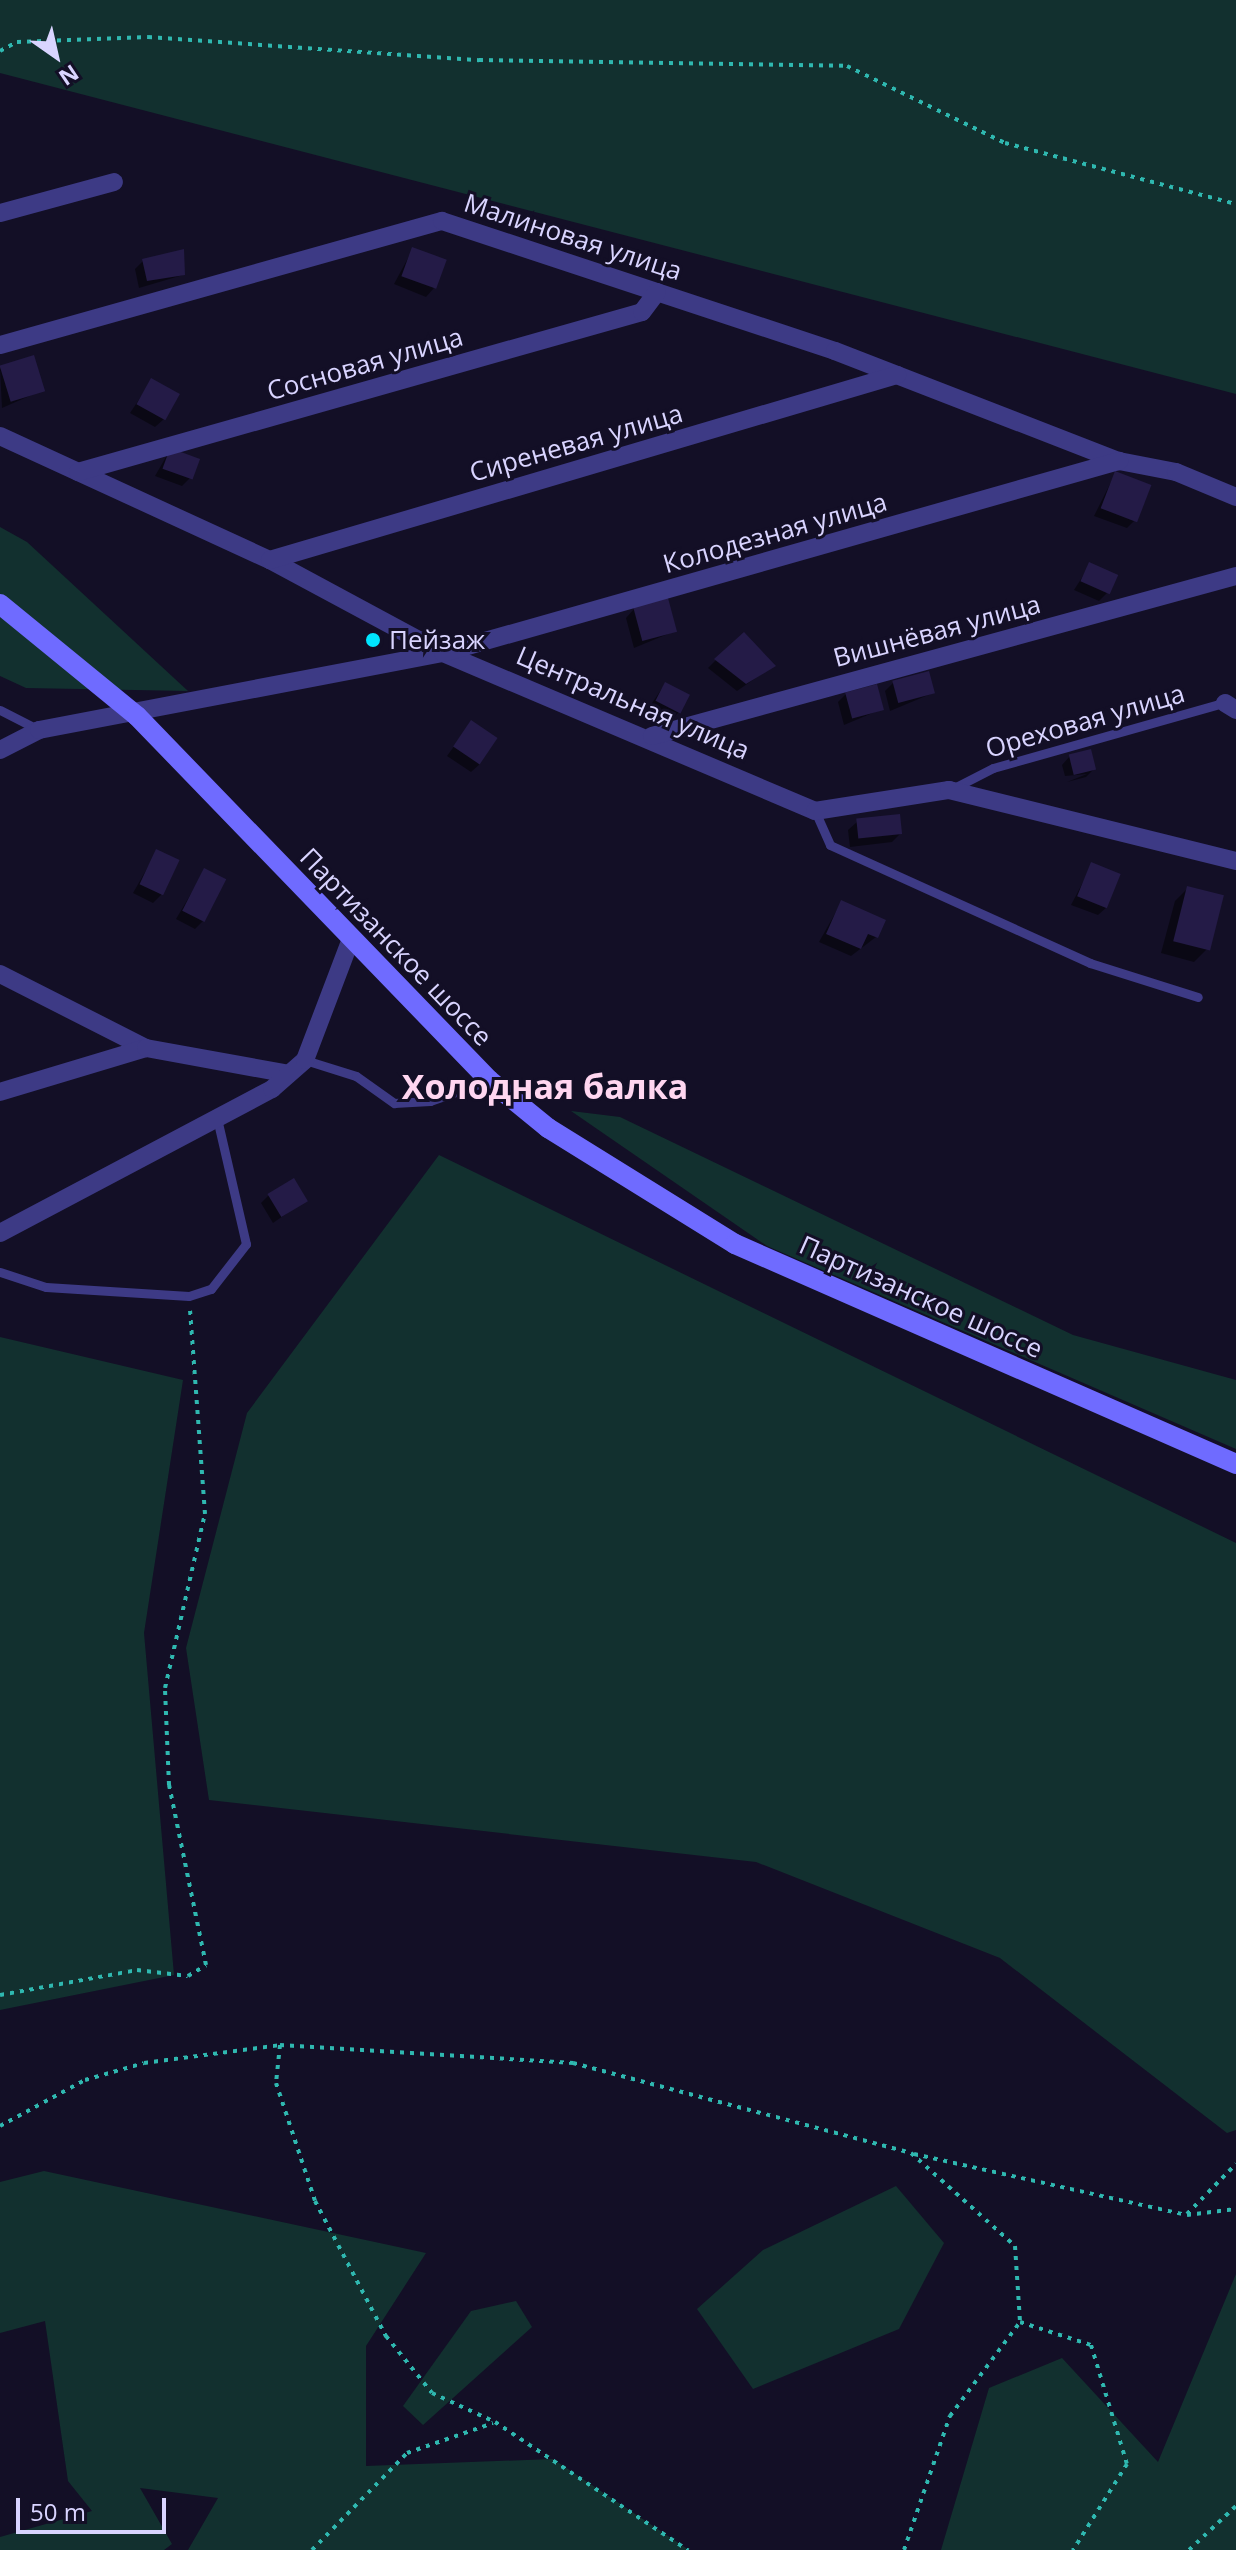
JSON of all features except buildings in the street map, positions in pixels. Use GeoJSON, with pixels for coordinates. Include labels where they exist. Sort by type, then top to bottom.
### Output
{"type":"FeatureCollection","features":[{"type":"Feature","properties":{"kind":"main road","name":"Партизанское шоссе"},"geometry":{"type":"LineString","coordinates":[[0,604],[137,716],[489,1080],[638,1189],[735,1244],[1236,1464]]}},
{"type":"Feature","properties":{"kind":"street"},"geometry":{"type":"LineString","coordinates":[[0,213],[114,182]]}},
{"type":"Feature","properties":{"kind":"street","name":"Малиновая улица"},"geometry":{"type":"LineString","coordinates":[[0,345],[442,221],[897,375],[1119,461],[1176,472],[1236,497]]}},
{"type":"Feature","properties":{"kind":"street","name":"Сосновая улица"},"geometry":{"type":"LineString","coordinates":[[78,472],[642,312],[657,292]]}},
{"type":"Feature","properties":{"kind":"street","name":"Сиреневая улица"},"geometry":{"type":"LineString","coordinates":[[270,560],[897,375]]}},
{"type":"Feature","properties":{"kind":"street","name":"Центральная улица"},"geometry":{"type":"LineString","coordinates":[[0,436],[270,560],[443,653],[652,736],[815,811]]}},
{"type":"Feature","properties":{"kind":"street","name":"Колодезная улица"},"geometry":{"type":"LineString","coordinates":[[0,750],[39,730],[137,716],[443,653],[1119,461]]}},
{"type":"Feature","properties":{"kind":"street","name":"Вишнёвая улица"},"geometry":{"type":"LineString","coordinates":[[652,736],[1236,576]]}},
{"type":"Feature","properties":{"kind":"street"},"geometry":{"type":"LineString","coordinates":[[815,811],[949,790],[1236,861]]}},
{"type":"Feature","properties":{"kind":"street"},"geometry":{"type":"LineString","coordinates":[[0,1233],[217,1118],[289,1074],[305,1060],[351,939]]}},
{"type":"Feature","properties":{"kind":"street"},"geometry":{"type":"LineString","coordinates":[[0,974],[146,1048],[289,1074]]}},
{"type":"Feature","properties":{"kind":"street"},"geometry":{"type":"LineString","coordinates":[[0,1092],[146,1048]]}},
{"type":"Feature","properties":{"kind":"lane","name":"Ореховая улица"},"geometry":{"type":"LineString","coordinates":[[949,790],[993,768],[1232,704]]}},
{"type":"Feature","properties":{"kind":"lane"},"geometry":{"type":"LineString","coordinates":[[0,710],[39,730]]}},
{"type":"Feature","properties":{"kind":"lane"},"geometry":{"type":"LineString","coordinates":[[815,811],[830,845],[1090,963],[1198,997]]}},
{"type":"Feature","properties":{"kind":"lane"},"geometry":{"type":"LineString","coordinates":[[305,1060],[356,1076],[394,1103],[430,1101],[489,1080]]}},
{"type":"Feature","properties":{"kind":"lane"},"geometry":{"type":"LineString","coordinates":[[0,1272],[46,1287],[189,1296],[211,1289],[246,1244],[217,1118]]}},
{"type":"Feature","properties":{"kind":"path"},"geometry":{"type":"LineString","coordinates":[[0,51],[17,42],[148,37],[479,60],[847,66],[1005,143],[1236,204]]}},
{"type":"Feature","properties":{"kind":"path"},"geometry":{"type":"LineString","coordinates":[[0,1995],[137,1970],[188,1976],[206,1965],[169,1785],[165,1688],[205,1514],[189,1296]]}},
{"type":"Feature","properties":{"kind":"path"},"geometry":{"type":"LineString","coordinates":[[280,2045],[276,2083],[315,2201],[386,2336],[432,2393],[495,2422],[688,2550]]}},
{"type":"Feature","properties":{"kind":"path"},"geometry":{"type":"LineString","coordinates":[[0,2126],[85,2080],[144,2063],[280,2045],[573,2063],[911,2153],[1187,2215],[1236,2209]]}},
{"type":"Feature","properties":{"kind":"path"},"geometry":{"type":"LineString","coordinates":[[904,2550],[950,2416],[1020,2322],[1015,2246],[911,2153]]}},
{"type":"Feature","properties":{"kind":"path"},"geometry":{"type":"LineString","coordinates":[[1187,2215],[1236,2164]]}},
{"type":"Feature","properties":{"kind":"path"},"geometry":{"type":"LineString","coordinates":[[1020,2322],[1091,2345],[1127,2464],[1073,2550]]}},
{"type":"Feature","properties":{"kind":"path"},"geometry":{"type":"LineString","coordinates":[[312,2550],[407,2453],[495,2422]]}},
{"type":"Feature","properties":{"kind":"path"},"geometry":{"type":"LineString","coordinates":[[1189,2550],[1236,2506]]}},
{"type":"Feature","properties":{"kind":"green space"},"geometry":{"type":"Polygon","coordinates":[[[0,0],[1236,0],[1236,394],[0,73],[0,0]]]}},
{"type":"Feature","properties":{"kind":"green space"},"geometry":{"type":"Polygon","coordinates":[[[0,527],[27,542],[188,691],[26,688],[0,676],[0,527]]]}},
{"type":"Feature","properties":{"kind":"green space"},"geometry":{"type":"Polygon","coordinates":[[[571,1111],[620,1117],[1073,1335],[1236,1380],[1236,1449],[767,1246],[571,1111]]]}},
{"type":"Feature","properties":{"kind":"green space"},"geometry":{"type":"Polygon","coordinates":[[[439,1155],[1236,1543],[1236,2130],[1227,2133],[1000,1958],[756,1862],[209,1800],[186,1648],[247,1413],[439,1155]]]}},
{"type":"Feature","properties":{"kind":"green space"},"geometry":{"type":"Polygon","coordinates":[[[0,1337],[183,1380],[144,1633],[174,1975],[0,2010],[0,1337]]]}},
{"type":"Feature","properties":{"kind":"green space"},"geometry":{"type":"Polygon","coordinates":[[[44,2171],[426,2253],[366,2346],[366,2466],[553,2459],[689,2550],[188,2550],[218,2498],[140,2488],[172,2544],[164,2550],[0,2550],[0,2537],[92,2511],[68,2481],[45,2321],[0,2333],[0,2182],[44,2171]]]}},
{"type":"Feature","properties":{"kind":"green space"},"geometry":{"type":"Polygon","coordinates":[[[896,2186],[944,2243],[899,2329],[753,2389],[697,2309],[763,2250],[896,2186]]]}},
{"type":"Feature","properties":{"kind":"green space"},"geometry":{"type":"Polygon","coordinates":[[[1236,2274],[1236,2550],[941,2550],[989,2388],[1062,2358],[1158,2462],[1236,2274]]]}},
{"type":"Feature","properties":{"kind":"green space"},"geometry":{"type":"Polygon","coordinates":[[[516,2301],[532,2327],[423,2425],[403,2406],[471,2311],[516,2301]]]}},
{"type":"Feature","properties":{"kind":"place","name":"Пейзаж"},"geometry":{"type":"Point","coordinates":[373,640]}},
{"type":"Feature","properties":{"kind":"district","name":"Холодная балка"},"geometry":{"type":"Point","coordinates":[545,1087]}}]}
